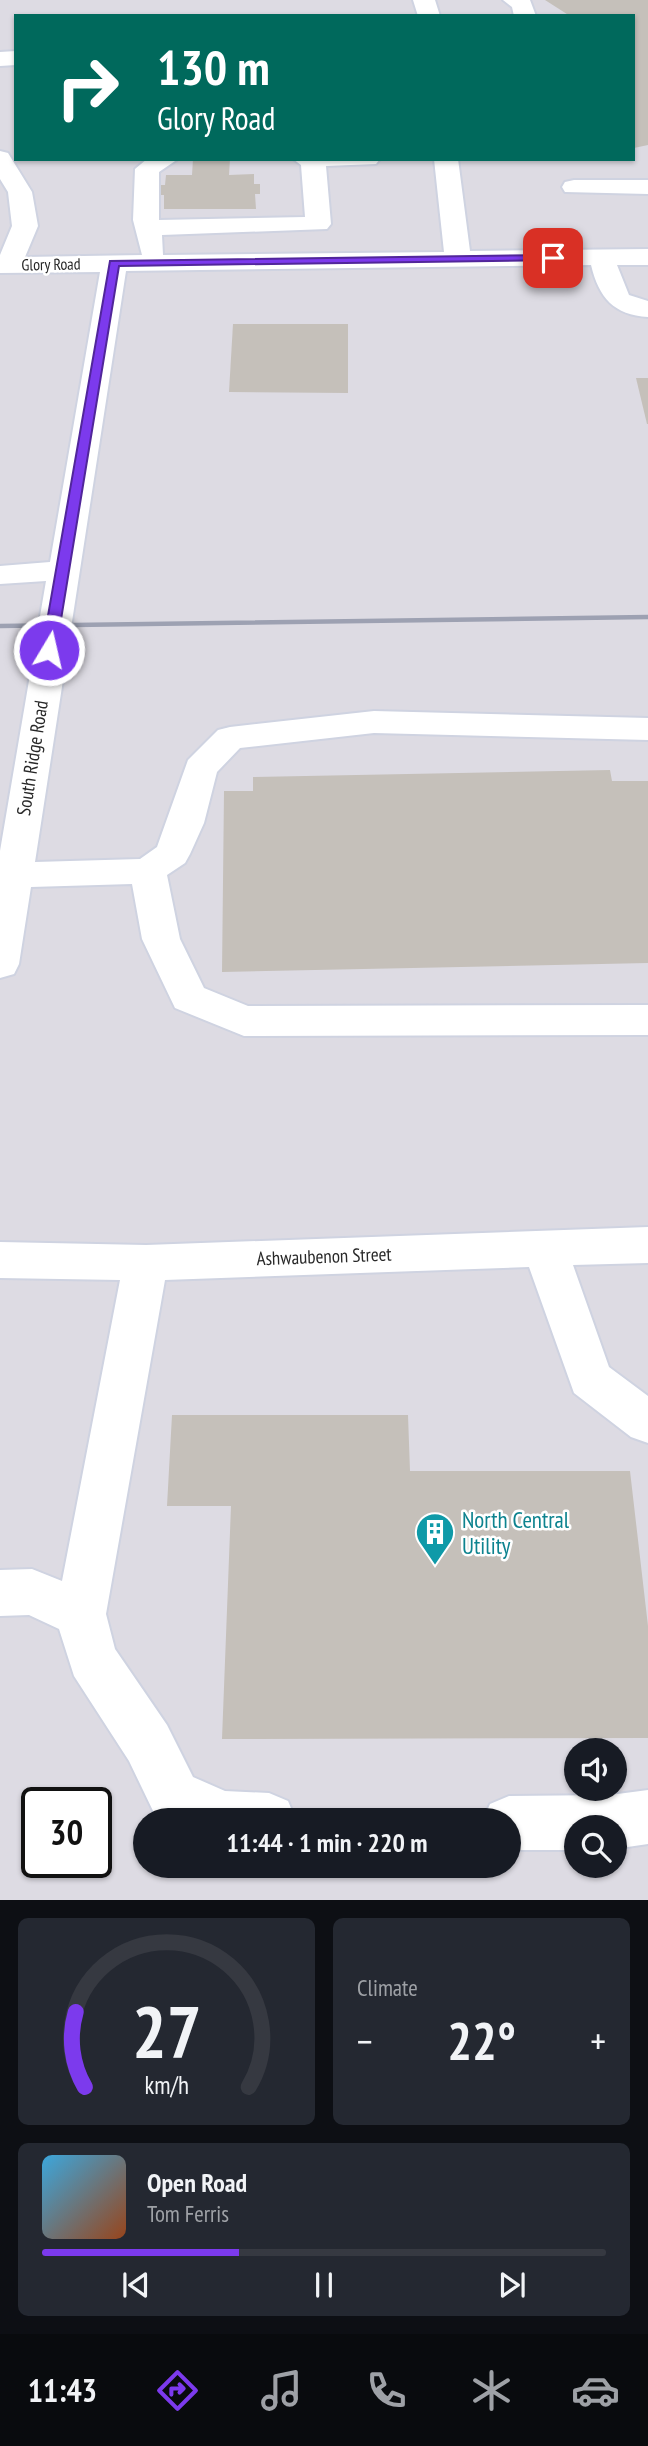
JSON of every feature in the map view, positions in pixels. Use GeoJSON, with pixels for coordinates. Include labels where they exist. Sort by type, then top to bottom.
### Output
{"type":"FeatureCollection","features":[{"type":"Feature","properties":{"kind":"street"},"geometry":{"type":"LineString","coordinates":[[514,0],[521,3],[524,14]]}},
{"type":"Feature","properties":{"kind":"street"},"geometry":{"type":"LineString","coordinates":[[0,158],[20,192],[25,226],[5,265]]}},
{"type":"Feature","properties":{"kind":"street"},"geometry":{"type":"LineString","coordinates":[[153,262],[150,228],[146,220],[147,169],[162,161]]}},
{"type":"Feature","properties":{"kind":"street"},"geometry":{"type":"LineString","coordinates":[[150,228],[318,224],[309,161]]}},
{"type":"Feature","properties":{"kind":"street"},"geometry":{"type":"LineString","coordinates":[[446,161],[458,259]]}},
{"type":"Feature","properties":{"kind":"street"},"geometry":{"type":"LineString","coordinates":[[574,187],[648,187]]}},
{"type":"Feature","properties":{"kind":"street"},"geometry":{"type":"LineString","coordinates":[[602,257],[612,294],[621,303],[637,310],[648,309]]}},
{"type":"Feature","properties":{"kind":"street","name":"Glory Road"},"geometry":{"type":"LineString","coordinates":[[5,265],[648,257]]}},
{"type":"Feature","properties":{"kind":"street","name":"South Ridge Road"},"geometry":{"type":"LineString","coordinates":[[0,964],[114,263]]}},
{"type":"Feature","properties":{"kind":"street"},"geometry":{"type":"LineString","coordinates":[[0,575],[62,571]]}},
{"type":"Feature","properties":{"kind":"street"},"geometry":{"type":"LineString","coordinates":[[14,875],[148,871],[172,854],[186,822],[200,768],[230,738],[374,722],[648,729]]}},
{"type":"Feature","properties":{"kind":"street"},"geometry":{"type":"LineString","coordinates":[[148,871],[161,939],[189,998],[244,1021],[648,1020]]}},
{"type":"Feature","properties":{"kind":"street","name":"Ashwaubenon Street"},"geometry":{"type":"LineString","coordinates":[[0,1260],[146,1263],[648,1245]]}},
{"type":"Feature","properties":{"kind":"street"},"geometry":{"type":"LineString","coordinates":[[544,1247],[590,1379],[648,1423]]}},
{"type":"Feature","properties":{"kind":"street"},"geometry":{"type":"LineString","coordinates":[[146,1263],[81,1614],[92,1659],[148,1743],[174,1797],[200,1808]]}},
{"type":"Feature","properties":{"kind":"street"},"geometry":{"type":"LineString","coordinates":[[0,1593],[32,1592],[81,1614]]}},
{"type":"Feature","properties":{"kind":"street"},"geometry":{"type":"LineString","coordinates":[[521,1823],[610,1822],[648,1817]]}},
{"type":"Feature","properties":{"kind":"shaded area"},"geometry":{"type":"Polygon","coordinates":[[[0,0],[648,0],[648,1900],[0,1900],[0,0]]]}},
{"type":"Feature","properties":{"kind":"building"},"geometry":{"type":"Polygon","coordinates":[[[545,0],[648,0],[648,145],[635,148],[635,14],[567,14],[545,0]]]}},
{"type":"Feature","properties":{"kind":"building"},"geometry":{"type":"Polygon","coordinates":[[[193,161],[230,161],[229,175],[254,174],[254,184],[260,184],[260,194],[255,194],[256,209],[164,209],[164,195],[156,195],[157,185],[165,185],[166,175],[192,175],[193,161]]]}},
{"type":"Feature","properties":{"kind":"building"},"geometry":{"type":"Polygon","coordinates":[[[233,324],[348,324],[348,393],[229,392],[233,324]]]}},
{"type":"Feature","properties":{"kind":"building"},"geometry":{"type":"Polygon","coordinates":[[[636,378],[648,378],[648,424],[647,424],[636,378]]]}},
{"type":"Feature","properties":{"kind":"building"},"geometry":{"type":"Polygon","coordinates":[[[610,770],[612,781],[648,781],[648,963],[222,972],[224,791],[253,791],[253,777],[610,770]]]}},
{"type":"Feature","properties":{"kind":"building","name":"North Central Utility"},"geometry":{"type":"Polygon","coordinates":[[[172,1415],[408,1415],[410,1471],[630,1471],[648,1626],[648,1738],[222,1739],[231,1506],[167,1506],[172,1415]]]}},
{"type":"Feature","properties":{"kind":"railway"},"geometry":{"type":"LineString","coordinates":[[0,626],[648,617]]}},
{"type":"Feature","properties":{"kind":"place","name":"North Central Utility"},"geometry":{"type":"Point","coordinates":[435,1566]}},
{"type":"Feature","properties":{"kind":"route"},"geometry":{"type":"LineString","coordinates":[[49,650],[114,263],[553,258]]}}]}
